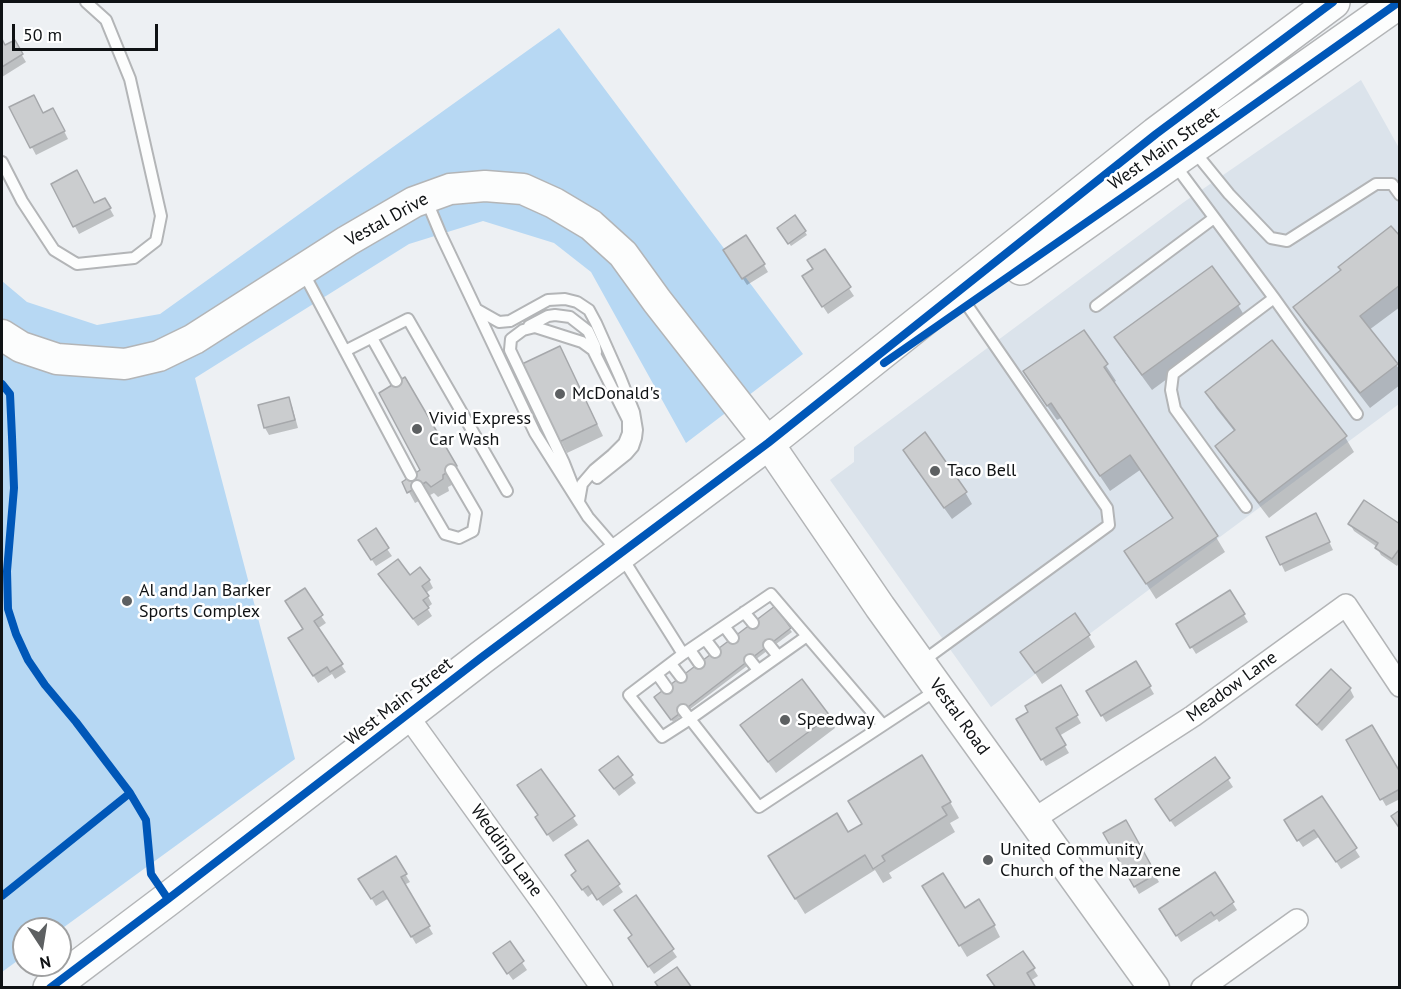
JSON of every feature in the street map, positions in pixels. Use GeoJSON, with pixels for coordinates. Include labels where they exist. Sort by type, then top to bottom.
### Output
{"type":"FeatureCollection","features":[{"type":"Feature","properties":{"kind":"main road","name":"West Main Street"},"geometry":{"type":"LineString","coordinates":[[768,443],[967,305],[1180,141],[1333,2]]}},
{"type":"Feature","properties":{"kind":"main road","name":"West Main Street"},"geometry":{"type":"LineString","coordinates":[[50,987],[768,443],[1180,141],[1400,2]]}},
{"type":"Feature","properties":{"kind":"street","name":"Vestal Drive"},"geometry":{"type":"LineString","coordinates":[[2,335],[21,347],[57,359],[125,364],[159,356],[194,339],[414,202],[450,189],[485,186],[523,189],[554,203],[591,225],[623,254],[768,443]]}},
{"type":"Feature","properties":{"kind":"street","name":"Vestal Road"},"geometry":{"type":"LineString","coordinates":[[768,443],[880,607],[1154,987]]}},
{"type":"Feature","properties":{"kind":"street","name":"Meadow Lane"},"geometry":{"type":"LineString","coordinates":[[1034,819],[1192,716],[1346,605],[1400,686]]}},
{"type":"Feature","properties":{"kind":"street","name":"Wedding Lane"},"geometry":{"type":"LineString","coordinates":[[407,715],[602,987]]}},
{"type":"Feature","properties":{"kind":"street"},"geometry":{"type":"LineString","coordinates":[[1202,987],[1297,920]]}},
{"type":"Feature","properties":{"kind":"lane"},"geometry":{"type":"LineString","coordinates":[[2,162],[22,201],[54,250],[77,264],[134,258],[156,241],[161,216],[130,79],[106,20],[86,2]]}},
{"type":"Feature","properties":{"kind":"lane"},"geometry":{"type":"LineString","coordinates":[[1180,141],[1271,238],[1287,241],[1376,184],[1392,184],[1400,195]]}},
{"type":"Feature","properties":{"kind":"lane"},"geometry":{"type":"LineString","coordinates":[[1180,141],[1214,218],[1356,414]]}},
{"type":"Feature","properties":{"kind":"lane"},"geometry":{"type":"LineString","coordinates":[[426,197],[441,235],[535,433],[588,517],[620,554],[687,652],[699,663]]}},
{"type":"Feature","properties":{"kind":"lane"},"geometry":{"type":"LineString","coordinates":[[1095,306],[1214,218]]}},
{"type":"Feature","properties":{"kind":"lane"},"geometry":{"type":"LineString","coordinates":[[302,270],[411,475]]}},
{"type":"Feature","properties":{"kind":"lane"},"geometry":{"type":"LineString","coordinates":[[1246,507],[1175,409],[1172,390],[1173,374],[1274,298]]}},
{"type":"Feature","properties":{"kind":"lane"},"geometry":{"type":"LineString","coordinates":[[476,309],[499,322],[510,321],[548,300],[565,299],[577,302],[589,310],[596,323],[634,412],[638,430],[633,447],[589,485],[579,501]]}},
{"type":"Feature","properties":{"kind":"lane"},"geometry":{"type":"LineString","coordinates":[[920,663],[1109,525],[1107,508],[967,305]]}},
{"type":"Feature","properties":{"kind":"lane"},"geometry":{"type":"LineString","coordinates":[[579,501],[564,463],[510,350],[511,339],[548,316],[570,317],[588,332],[595,346],[599,364]]}},
{"type":"Feature","properties":{"kind":"lane"},"geometry":{"type":"LineString","coordinates":[[345,351],[408,319],[507,491]]}},
{"type":"Feature","properties":{"kind":"lane"},"geometry":{"type":"LineString","coordinates":[[524,330],[535,327],[582,342],[592,350],[627,420],[628,433],[624,443],[582,484],[579,501]]}},
{"type":"Feature","properties":{"kind":"lane"},"geometry":{"type":"LineString","coordinates":[[372,338],[396,381]]}},
{"type":"Feature","properties":{"kind":"lane"},"geometry":{"type":"LineString","coordinates":[[417,486],[445,534],[459,538],[473,531],[476,513],[451,470]]}},
{"type":"Feature","properties":{"kind":"lane"},"geometry":{"type":"LineString","coordinates":[[807,636],[723,695],[700,704],[662,737],[629,695],[771,594],[807,636],[883,725]]}},
{"type":"Feature","properties":{"kind":"lane"},"geometry":{"type":"LineString","coordinates":[[744,612],[753,623]]}},
{"type":"Feature","properties":{"kind":"lane"},"geometry":{"type":"LineString","coordinates":[[724,626],[733,638]]}},
{"type":"Feature","properties":{"kind":"lane"},"geometry":{"type":"LineString","coordinates":[[705,639],[715,652]]}},
{"type":"Feature","properties":{"kind":"lane"},"geometry":{"type":"LineString","coordinates":[[769,645],[778,657]]}},
{"type":"Feature","properties":{"kind":"lane"},"geometry":{"type":"LineString","coordinates":[[750,660],[758,670]]}},
{"type":"Feature","properties":{"kind":"lane"},"geometry":{"type":"LineString","coordinates":[[670,664],[681,677]]}},
{"type":"Feature","properties":{"kind":"lane"},"geometry":{"type":"LineString","coordinates":[[657,674],[667,688]]}},
{"type":"Feature","properties":{"kind":"lane"},"geometry":{"type":"LineString","coordinates":[[731,674],[738,684]]}},
{"type":"Feature","properties":{"kind":"lane"},"geometry":{"type":"LineString","coordinates":[[716,686],[723,695]]}},
{"type":"Feature","properties":{"kind":"lane"},"geometry":{"type":"LineString","coordinates":[[687,714],[759,807],[939,688]]}},
{"type":"Feature","properties":{"kind":"shaded area","name":"Al and Jan Barker Sports Complex"},"geometry":{"type":"Polygon","coordinates":[[[559,28],[803,354],[686,443],[591,272],[554,243],[483,221],[409,244],[195,378],[295,759],[72,921],[72,917],[12,917],[12,965],[2,972],[2,281],[27,302],[97,325],[160,314],[559,28]]]}},
{"type":"Feature","properties":{"kind":"shaded area"},"geometry":{"type":"Polygon","coordinates":[[[1361,80],[1399,148],[1399,404],[991,707],[830,480],[854,462],[854,447],[1184,202],[1361,80]]]}},
{"type":"Feature","properties":{"kind":"building"},"geometry":{"type":"Polygon","coordinates":[[[2,39],[5,45],[15,40],[23,54],[2,67],[2,39]]]}},
{"type":"Feature","properties":{"kind":"building"},"geometry":{"type":"Polygon","coordinates":[[[34,95],[43,113],[53,108],[65,131],[30,148],[9,107],[34,95]]]}},
{"type":"Feature","properties":{"kind":"building"},"geometry":{"type":"Polygon","coordinates":[[[77,170],[94,203],[105,198],[111,208],[73,227],[51,184],[77,170]]]}},
{"type":"Feature","properties":{"kind":"building"},"geometry":{"type":"Polygon","coordinates":[[[795,215],[806,231],[788,244],[777,228],[795,215]]]}},
{"type":"Feature","properties":{"kind":"building"},"geometry":{"type":"Polygon","coordinates":[[[1391,226],[1400,236],[1400,285],[1360,316],[1398,364],[1360,393],[1293,307],[1341,270],[1338,267],[1391,226]]]}},
{"type":"Feature","properties":{"kind":"building"},"geometry":{"type":"Polygon","coordinates":[[[746,235],[765,264],[742,279],[723,250],[746,235]]]}},
{"type":"Feature","properties":{"kind":"building"},"geometry":{"type":"Polygon","coordinates":[[[825,249],[851,287],[822,307],[802,276],[813,269],[807,260],[825,249]]]}},
{"type":"Feature","properties":{"kind":"building"},"geometry":{"type":"Polygon","coordinates":[[[1212,266],[1240,304],[1142,375],[1114,337],[1212,266]]]}},
{"type":"Feature","properties":{"kind":"building"},"geometry":{"type":"Polygon","coordinates":[[[1084,330],[1108,364],[1104,367],[1218,536],[1146,584],[1124,551],[1173,518],[1130,455],[1100,476],[1051,403],[1047,406],[1023,371],[1084,330]]]}},
{"type":"Feature","properties":{"kind":"building"},"geometry":{"type":"Polygon","coordinates":[[[1272,340],[1347,436],[1259,503],[1215,446],[1235,430],[1205,392],[1272,340]]]}},
{"type":"Feature","properties":{"kind":"building","name":"McDonald's"},"geometry":{"type":"Polygon","coordinates":[[[560,346],[597,424],[559,442],[522,364],[560,346]]]}},
{"type":"Feature","properties":{"kind":"building","name":"Vivid Express Car Wash"},"geometry":{"type":"Polygon","coordinates":[[[405,377],[457,466],[431,487],[426,482],[407,493],[402,482],[420,470],[379,393],[405,377]]]}},
{"type":"Feature","properties":{"kind":"building"},"geometry":{"type":"Polygon","coordinates":[[[289,397],[295,420],[264,428],[258,405],[289,397]]]}},
{"type":"Feature","properties":{"kind":"building","name":"Taco Bell"},"geometry":{"type":"Polygon","coordinates":[[[925,432],[967,492],[944,508],[903,450],[925,432]]]}},
{"type":"Feature","properties":{"kind":"building"},"geometry":{"type":"Polygon","coordinates":[[[1364,500],[1400,524],[1400,548],[1392,559],[1375,548],[1378,543],[1348,524],[1364,500]]]}},
{"type":"Feature","properties":{"kind":"building"},"geometry":{"type":"Polygon","coordinates":[[[1316,513],[1330,542],[1280,565],[1266,537],[1316,513]]]}},
{"type":"Feature","properties":{"kind":"building"},"geometry":{"type":"Polygon","coordinates":[[[376,528],[389,548],[371,560],[358,540],[376,528]]]}},
{"type":"Feature","properties":{"kind":"building"},"geometry":{"type":"Polygon","coordinates":[[[398,559],[410,575],[420,567],[430,580],[422,586],[429,596],[423,600],[429,608],[413,619],[378,574],[398,559]]]}},
{"type":"Feature","properties":{"kind":"building"},"geometry":{"type":"Polygon","coordinates":[[[305,588],[323,615],[314,621],[343,664],[330,672],[327,667],[313,676],[288,638],[303,629],[285,601],[305,588]]]}},
{"type":"Feature","properties":{"kind":"building"},"geometry":{"type":"Polygon","coordinates":[[[1230,590],[1245,614],[1190,648],[1176,624],[1230,590]]]}},
{"type":"Feature","properties":{"kind":"building"},"geometry":{"type":"Polygon","coordinates":[[[775,606],[791,628],[671,720],[654,697],[775,606]]]}},
{"type":"Feature","properties":{"kind":"building"},"geometry":{"type":"Polygon","coordinates":[[[1075,613],[1090,635],[1035,673],[1020,652],[1075,613]]]}},
{"type":"Feature","properties":{"kind":"building"},"geometry":{"type":"Polygon","coordinates":[[[1136,661],[1151,686],[1101,716],[1086,691],[1136,661]]]}},
{"type":"Feature","properties":{"kind":"building"},"geometry":{"type":"Polygon","coordinates":[[[1331,669],[1351,688],[1317,725],[1296,705],[1331,669]]]}},
{"type":"Feature","properties":{"kind":"building","name":"Speedway"},"geometry":{"type":"Polygon","coordinates":[[[802,679],[830,716],[768,762],[740,725],[802,679]]]}},
{"type":"Feature","properties":{"kind":"building"},"geometry":{"type":"Polygon","coordinates":[[[1061,685],[1078,715],[1056,728],[1066,745],[1041,760],[1016,719],[1028,712],[1025,706],[1061,685]]]}},
{"type":"Feature","properties":{"kind":"building"},"geometry":{"type":"Polygon","coordinates":[[[1372,725],[1400,772],[1400,789],[1380,800],[1346,740],[1372,725]]]}},
{"type":"Feature","properties":{"kind":"building"},"geometry":{"type":"Polygon","coordinates":[[[922,755],[951,802],[942,807],[947,815],[882,856],[885,861],[873,869],[865,855],[795,899],[768,856],[837,813],[848,832],[862,824],[848,801],[922,755]]]}},
{"type":"Feature","properties":{"kind":"building"},"geometry":{"type":"Polygon","coordinates":[[[618,756],[633,775],[614,789],[599,770],[618,756]]]}},
{"type":"Feature","properties":{"kind":"building"},"geometry":{"type":"Polygon","coordinates":[[[1215,757],[1230,778],[1170,821],[1155,799],[1215,757]]]}},
{"type":"Feature","properties":{"kind":"building"},"geometry":{"type":"Polygon","coordinates":[[[541,769],[575,816],[547,835],[535,817],[538,815],[517,785],[541,769]]]}},
{"type":"Feature","properties":{"kind":"building"},"geometry":{"type":"Polygon","coordinates":[[[1322,796],[1357,848],[1336,862],[1314,830],[1297,841],[1284,820],[1322,796]]]}},
{"type":"Feature","properties":{"kind":"building"},"geometry":{"type":"Polygon","coordinates":[[[1400,810],[1400,829],[1391,816],[1400,810]]]}},
{"type":"Feature","properties":{"kind":"building"},"geometry":{"type":"Polygon","coordinates":[[[1126,820],[1156,874],[1134,887],[1103,833],[1126,820]]]}},
{"type":"Feature","properties":{"kind":"building"},"geometry":{"type":"Polygon","coordinates":[[[588,840],[620,884],[597,900],[588,886],[582,890],[571,875],[576,871],[565,855],[588,840]]]}},
{"type":"Feature","properties":{"kind":"building"},"geometry":{"type":"Polygon","coordinates":[[[396,856],[407,874],[401,877],[430,926],[411,937],[383,891],[371,899],[358,879],[396,856]]]}},
{"type":"Feature","properties":{"kind":"building"},"geometry":{"type":"Polygon","coordinates":[[[1215,872],[1234,902],[1214,916],[1211,912],[1176,936],[1159,909],[1215,872]]]}},
{"type":"Feature","properties":{"kind":"building"},"geometry":{"type":"Polygon","coordinates":[[[943,873],[965,908],[979,899],[995,925],[959,946],[922,886],[943,873]]]}},
{"type":"Feature","properties":{"kind":"building"},"geometry":{"type":"Polygon","coordinates":[[[636,895],[674,949],[648,967],[628,938],[632,935],[614,910],[636,895]]]}},
{"type":"Feature","properties":{"kind":"building"},"geometry":{"type":"Polygon","coordinates":[[[510,941],[524,961],[507,974],[493,953],[510,941]]]}},
{"type":"Feature","properties":{"kind":"building"},"geometry":{"type":"Polygon","coordinates":[[[1023,951],[1035,968],[1027,973],[1036,988],[996,988],[987,975],[1023,951]]]}},
{"type":"Feature","properties":{"kind":"building"},"geometry":{"type":"Polygon","coordinates":[[[677,967],[692,988],[659,988],[655,982],[677,967]]]}},
{"type":"Feature","properties":{"kind":"cycle path"},"geometry":{"type":"LineString","coordinates":[[50,988],[482,657],[768,443],[1156,134],[1333,2]]}},
{"type":"Feature","properties":{"kind":"cycle path"},"geometry":{"type":"LineString","coordinates":[[884,363],[1399,2]]}},
{"type":"Feature","properties":{"kind":"cycle path"},"geometry":{"type":"LineString","coordinates":[[2,384],[10,394],[14,488],[7,571],[8,609],[16,634],[28,660],[45,685],[130,793],[146,820],[151,874],[168,899]]}},
{"type":"Feature","properties":{"kind":"cycle path"},"geometry":{"type":"LineString","coordinates":[[2,896],[130,793]]}},
{"type":"Feature","properties":{"kind":"place","name":"McDonald's"},"geometry":{"type":"Point","coordinates":[560,394]}},
{"type":"Feature","properties":{"kind":"place","name":"Vivid Express Car Wash"},"geometry":{"type":"Point","coordinates":[417,429]}},
{"type":"Feature","properties":{"kind":"place","name":"Taco Bell"},"geometry":{"type":"Point","coordinates":[935,471]}},
{"type":"Feature","properties":{"kind":"place","name":"Al and Jan Barker Sports Complex"},"geometry":{"type":"Point","coordinates":[127,601]}},
{"type":"Feature","properties":{"kind":"place","name":"Speedway"},"geometry":{"type":"Point","coordinates":[785,720]}},
{"type":"Feature","properties":{"kind":"place","name":"United Community Church of the Nazarene"},"geometry":{"type":"Point","coordinates":[988,860]}}]}
